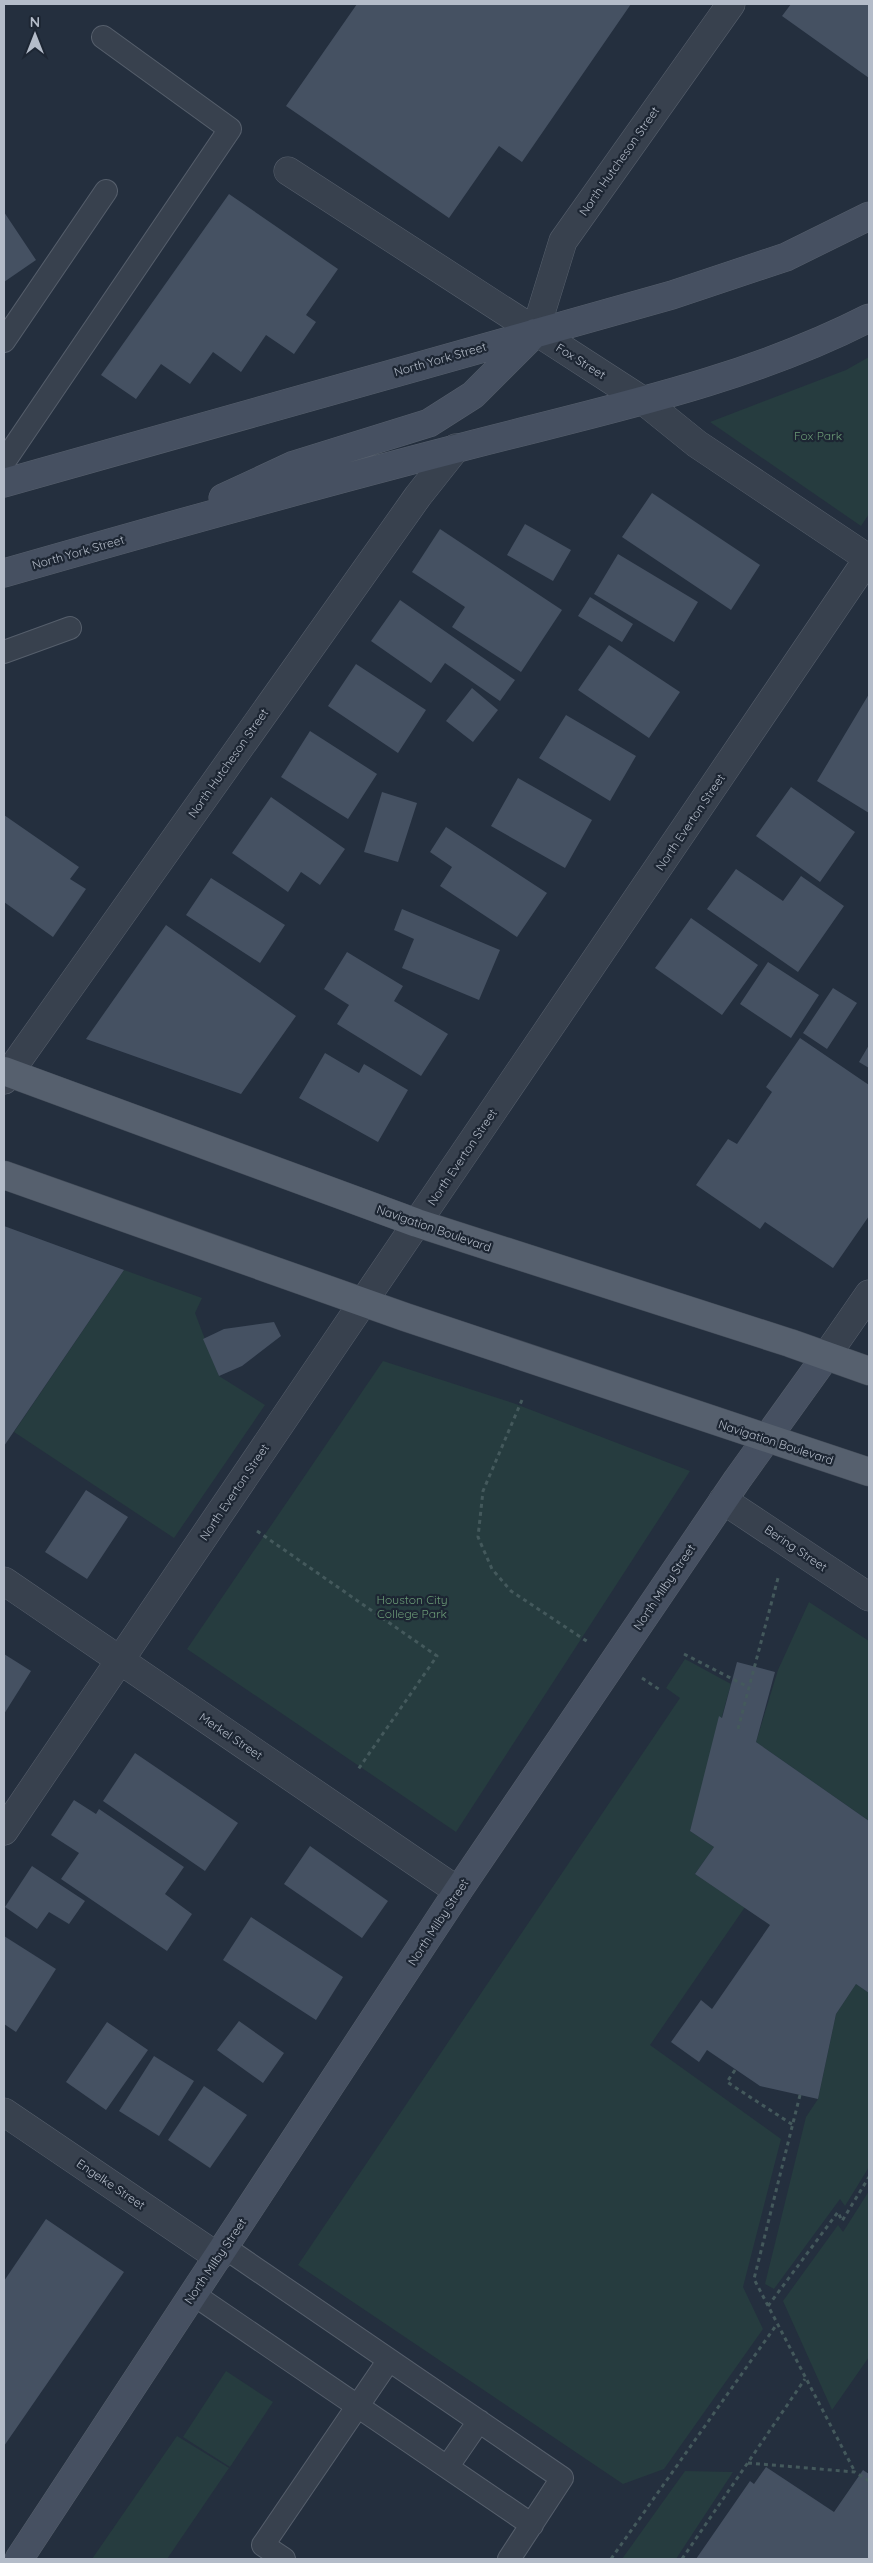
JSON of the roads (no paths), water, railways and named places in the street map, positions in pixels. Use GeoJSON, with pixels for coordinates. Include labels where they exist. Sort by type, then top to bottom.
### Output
{"type":"FeatureCollection","features":[{"type":"Feature","properties":{"kind":"main road","name":"North York Street"},"geometry":{"type":"LineString","coordinates":[[4,483],[535,332],[672,296],[786,257],[869,216]]}},
{"type":"Feature","properties":{"kind":"main road","name":"North York Street"},"geometry":{"type":"LineString","coordinates":[[4,573],[148,531],[456,448],[645,402],[821,342],[869,318]]}},
{"type":"Feature","properties":{"kind":"main road"},"geometry":{"type":"LineString","coordinates":[[148,531],[294,465],[429,423],[473,395],[535,332]]}},
{"type":"Feature","properties":{"kind":"main road","name":"Navigation Boulevard"},"geometry":{"type":"LineString","coordinates":[[5,1075],[417,1223],[869,1371]]}},
{"type":"Feature","properties":{"kind":"main road","name":"Navigation Boulevard"},"geometry":{"type":"LineString","coordinates":[[4,1175],[363,1303],[869,1472]]}},
{"type":"Feature","properties":{"kind":"main road","name":"North Milby Street"},"geometry":{"type":"LineString","coordinates":[[18,2559],[458,1891],[765,1438],[826,1356]]}},
{"type":"Feature","properties":{"kind":"street","name":"North Hutcheson Street"},"geometry":{"type":"LineString","coordinates":[[535,332],[563,241],[730,4]]}},
{"type":"Feature","properties":{"kind":"street","name":"Fox Street"},"geometry":{"type":"LineString","coordinates":[[288,171],[645,402],[697,444],[869,558]]}},
{"type":"Feature","properties":{"kind":"street","name":"North Hutcheson Street"},"geometry":{"type":"LineString","coordinates":[[5,1075],[418,496],[456,448]]}},
{"type":"Feature","properties":{"kind":"street","name":"North Everton Street"},"geometry":{"type":"LineString","coordinates":[[4,1831],[869,558]]}},
{"type":"Feature","properties":{"kind":"street","name":"North Milby Street"},"geometry":{"type":"LineString","coordinates":[[826,1356],[869,1294]]}},
{"type":"Feature","properties":{"kind":"street","name":"Bering Street"},"geometry":{"type":"LineString","coordinates":[[724,1500],[869,1597]]}},
{"type":"Feature","properties":{"kind":"street","name":"Merkel Street"},"geometry":{"type":"LineString","coordinates":[[4,1581],[458,1891]]}},
{"type":"Feature","properties":{"kind":"street","name":"Engelke Street"},"geometry":{"type":"LineString","coordinates":[[4,2112],[221,2252]]}},
{"type":"Feature","properties":{"kind":"lane"},"geometry":{"type":"LineString","coordinates":[[4,462],[230,129],[103,37]]}},
{"type":"Feature","properties":{"kind":"lane"},"geometry":{"type":"LineString","coordinates":[[4,340],[106,191]]}},
{"type":"Feature","properties":{"kind":"lane"},"geometry":{"type":"LineString","coordinates":[[4,652],[70,628]]}},
{"type":"Feature","properties":{"kind":"lane"},"geometry":{"type":"LineString","coordinates":[[221,2252],[389,2360],[562,2478],[509,2559]]}},
{"type":"Feature","properties":{"kind":"lane"},"geometry":{"type":"LineString","coordinates":[[193,2294],[448,2466],[532,2526]]}},
{"type":"Feature","properties":{"kind":"lane"},"geometry":{"type":"LineString","coordinates":[[284,2559],[263,2545],[389,2360]]}},
{"type":"Feature","properties":{"kind":"lane"},"geometry":{"type":"LineString","coordinates":[[448,2466],[479,2421]]}},
{"type":"Feature","properties":{"kind":"park label","name":"Fox Park"},"geometry":{"type":"Point","coordinates":[818,435]}},
{"type":"Feature","properties":{"kind":"park label","name":"Houston City College Park"},"geometry":{"type":"Point","coordinates":[412,1606]}}]}
